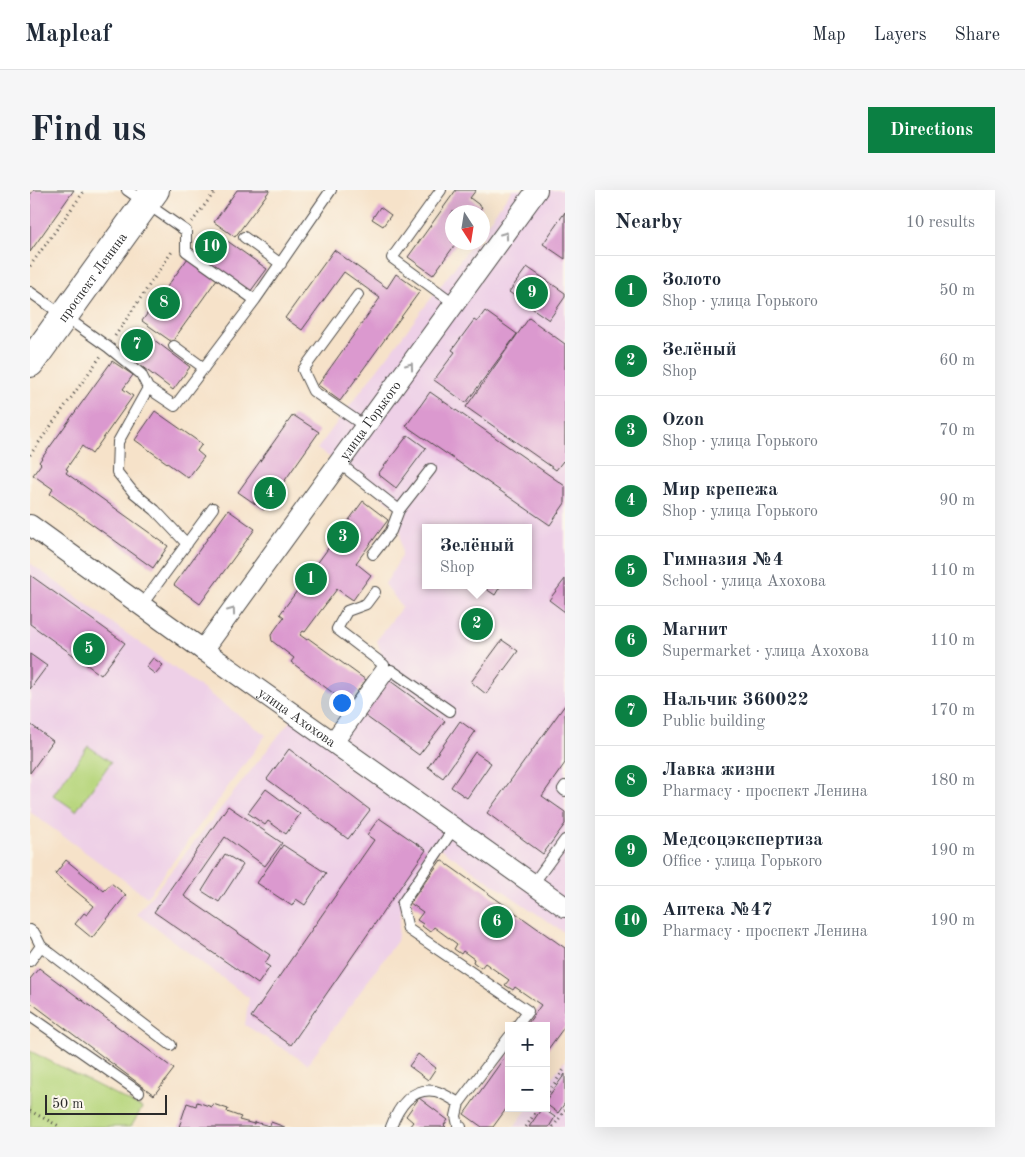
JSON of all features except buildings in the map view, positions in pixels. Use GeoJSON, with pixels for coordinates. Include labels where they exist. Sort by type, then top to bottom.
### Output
{"type":"FeatureCollection","features":[{"type":"Feature","properties":{"kind":"main road","name":"проспект Ленина"},"geometry":{"type":"LineString","coordinates":[[30,363],[64,316],[142,194]]}},
{"type":"Feature","properties":{"kind":"street","name":"улица Горького"},"geometry":{"type":"LineString","coordinates":[[203,650],[538,190]]}},
{"type":"Feature","properties":{"kind":"street","name":"улица Ахохова"},"geometry":{"type":"LineString","coordinates":[[30,526],[565,907]]}},
{"type":"Feature","properties":{"kind":"lane"},"geometry":{"type":"LineString","coordinates":[[30,292],[108,347],[141,374],[148,388],[175,406],[255,300],[331,190]]}},
{"type":"Feature","properties":{"kind":"lane"},"geometry":{"type":"LineString","coordinates":[[442,190],[392,258],[455,304]]}},
{"type":"Feature","properties":{"kind":"lane"},"geometry":{"type":"LineString","coordinates":[[142,194],[186,231],[186,251],[255,300]]}},
{"type":"Feature","properties":{"kind":"lane"},"geometry":{"type":"LineString","coordinates":[[244,237],[280,264]]}},
{"type":"Feature","properties":{"kind":"lane"},"geometry":{"type":"LineString","coordinates":[[358,295],[303,370],[313,391],[366,427]]}},
{"type":"Feature","properties":{"kind":"lane"},"geometry":{"type":"LineString","coordinates":[[174,346],[204,368]]}},
{"type":"Feature","properties":{"kind":"lane"},"geometry":{"type":"LineString","coordinates":[[148,388],[118,442],[117,472],[132,492],[155,510],[187,544]]}},
{"type":"Feature","properties":{"kind":"lane"},"geometry":{"type":"LineString","coordinates":[[339,463],[399,510]]}},
{"type":"Feature","properties":{"kind":"lane"},"geometry":{"type":"LineString","coordinates":[[373,554],[391,531],[399,510],[431,469]]}},
{"type":"Feature","properties":{"kind":"lane"},"geometry":{"type":"LineString","coordinates":[[142,606],[213,508]]}},
{"type":"Feature","properties":{"kind":"lane"},"geometry":{"type":"LineString","coordinates":[[333,743],[384,665],[337,629],[347,611],[366,604],[375,592]]}},
{"type":"Feature","properties":{"kind":"lane"},"geometry":{"type":"LineString","coordinates":[[333,743],[391,670],[450,712]]}},
{"type":"Feature","properties":{"kind":"lane"},"geometry":{"type":"LineString","coordinates":[[565,786],[563,789],[565,791]]}},
{"type":"Feature","properties":{"kind":"lane"},"geometry":{"type":"LineString","coordinates":[[454,828],[402,904],[408,929],[528,1011],[520,1022]]}},
{"type":"Feature","properties":{"kind":"lane"},"geometry":{"type":"LineString","coordinates":[[533,884],[565,840]]}},
{"type":"Feature","properties":{"kind":"lane"},"geometry":{"type":"LineString","coordinates":[[30,930],[35,934],[41,946],[171,1045]]}},
{"type":"Feature","properties":{"kind":"lane"},"geometry":{"type":"LineString","coordinates":[[30,961],[41,946]]}},
{"type":"Feature","properties":{"kind":"lane"},"geometry":{"type":"LineString","coordinates":[[30,1016],[139,1092]]}},
{"type":"Feature","properties":{"kind":"lane"},"geometry":{"type":"LineString","coordinates":[[461,1127],[458,1125],[456,1116],[459,1103],[505,1042]]}},
{"type":"Feature","properties":{"kind":"lane"},"geometry":{"type":"LineString","coordinates":[[391,1127],[395,1115],[410,1096],[421,1091],[436,1091],[459,1103]]}},
{"type":"Feature","properties":{"kind":"path"},"geometry":{"type":"LineString","coordinates":[[30,266],[85,190]]}},
{"type":"Feature","properties":{"kind":"path"},"geometry":{"type":"LineString","coordinates":[[30,455],[108,347],[216,190]]}},
{"type":"Feature","properties":{"kind":"path"},"geometry":{"type":"LineString","coordinates":[[550,1090],[565,1068]]}},
{"type":"Feature","properties":{"kind":"path"},"geometry":{"type":"LineString","coordinates":[[553,1127],[565,1110]]}},
{"type":"Feature","properties":{"kind":"path"},"geometry":{"type":"LineString","coordinates":[[30,1111],[61,1127]]}},
{"type":"Feature","properties":{"kind":"path"},"geometry":{"type":"LineString","coordinates":[[526,1127],[535,1112]]}},
{"type":"Feature","properties":{"kind":"shaded area"},"geometry":{"type":"Polygon","coordinates":[[[512,190],[565,190],[565,933],[440,848],[402,904],[397,941],[308,1064],[245,1025],[249,998],[137,914],[295,715],[329,740],[384,665],[377,640],[402,607],[385,584],[402,556],[399,510],[339,463],[317,449],[468,250],[490,250],[490,220],[512,190]]]}},
{"type":"Feature","properties":{"kind":"shaded area"},"geometry":{"type":"Polygon","coordinates":[[[30,563],[266,735],[147,897],[30,812],[30,563]]]}},
{"type":"Feature","properties":{"kind":"shaded area"},"geometry":{"type":"Polygon","coordinates":[[[565,1060],[565,1127],[514,1127],[525,1112],[550,1112],[550,1080],[565,1060]]]}},
{"type":"Feature","properties":{"kind":"green space"},"geometry":{"type":"Polygon","coordinates":[[[88,746],[111,762],[76,811],[53,795],[88,746]]]}},
{"type":"Feature","properties":{"kind":"green space"},"geometry":{"type":"Polygon","coordinates":[[[30,1051],[142,1108],[131,1127],[30,1127],[30,1051]]]}},
{"type":"Feature","properties":{"kind":"place","name":"Аптека №47"},"geometry":{"type":"Point","coordinates":[211,247]}},
{"type":"Feature","properties":{"kind":"place","name":"Медсоцэкспертиза"},"geometry":{"type":"Point","coordinates":[532,293]}},
{"type":"Feature","properties":{"kind":"place","name":"Лавка жизни"},"geometry":{"type":"Point","coordinates":[164,303]}},
{"type":"Feature","properties":{"kind":"place","name":"Нальчик 360022"},"geometry":{"type":"Point","coordinates":[137,345]}},
{"type":"Feature","properties":{"kind":"place","name":"Мир крепежа"},"geometry":{"type":"Point","coordinates":[270,493]}},
{"type":"Feature","properties":{"kind":"place","name":"Ozon"},"geometry":{"type":"Point","coordinates":[343,537]}},
{"type":"Feature","properties":{"kind":"place","name":"Золото"},"geometry":{"type":"Point","coordinates":[311,579]}},
{"type":"Feature","properties":{"kind":"place","name":"Зелёный"},"geometry":{"type":"Point","coordinates":[477,624]}},
{"type":"Feature","properties":{"kind":"place","name":"Гимназия №4"},"geometry":{"type":"Point","coordinates":[89,649]}},
{"type":"Feature","properties":{"kind":"place","name":"Магнит"},"geometry":{"type":"Point","coordinates":[497,922]}}]}
